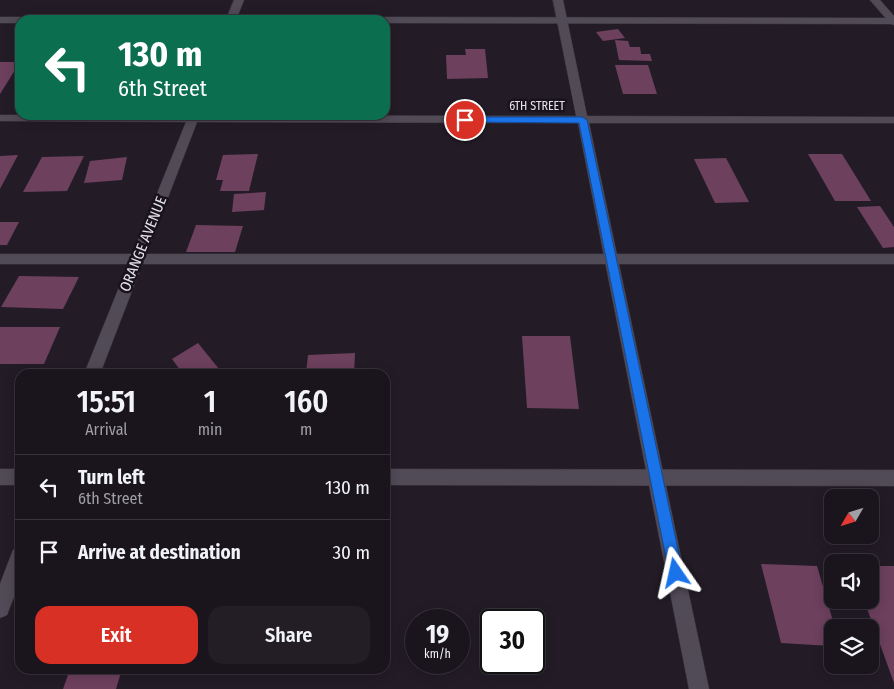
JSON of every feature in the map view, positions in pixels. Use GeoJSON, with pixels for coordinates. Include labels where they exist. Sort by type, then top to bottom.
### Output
{"type":"FeatureCollection","features":[{"type":"Feature","properties":{"kind":"street"},"geometry":{"type":"LineString","coordinates":[[233,15],[239,0]]}},
{"type":"Feature","properties":{"kind":"street"},"geometry":{"type":"LineString","coordinates":[[558,0],[699,689]]}},
{"type":"Feature","properties":{"kind":"street"},"geometry":{"type":"LineString","coordinates":[[875,0],[894,21]]}},
{"type":"Feature","properties":{"kind":"street"},"geometry":{"type":"LineString","coordinates":[[0,20],[15,20]]}},
{"type":"Feature","properties":{"kind":"street"},"geometry":{"type":"LineString","coordinates":[[390,20],[894,21]]}},
{"type":"Feature","properties":{"kind":"street","name":"6TH STREET"},"geometry":{"type":"LineString","coordinates":[[0,118],[15,118]]}},
{"type":"Feature","properties":{"kind":"street","name":"6TH STREET"},"geometry":{"type":"LineString","coordinates":[[390,119],[894,120]]}},
{"type":"Feature","properties":{"kind":"street","name":"ORANGE AVENUE"},"geometry":{"type":"LineString","coordinates":[[94,369],[192,120]]}},
{"type":"Feature","properties":{"kind":"street"},"geometry":{"type":"LineString","coordinates":[[0,259],[894,259]]}},
{"type":"Feature","properties":{"kind":"street"},"geometry":{"type":"LineString","coordinates":[[0,477],[15,477]]}},
{"type":"Feature","properties":{"kind":"street"},"geometry":{"type":"LineString","coordinates":[[390,477],[894,478]]}},
{"type":"Feature","properties":{"kind":"street"},"geometry":{"type":"LineString","coordinates":[[0,608],[15,570]]}},
{"type":"Feature","properties":{"kind":"building"},"geometry":{"type":"Polygon","coordinates":[[[618,29],[625,38],[603,41],[596,32],[618,29]]]}},
{"type":"Feature","properties":{"kind":"building"},"geometry":{"type":"Polygon","coordinates":[[[615,40],[628,41],[630,47],[640,47],[641,54],[650,54],[652,61],[619,60],[615,40]]]}},
{"type":"Feature","properties":{"kind":"building"},"geometry":{"type":"Polygon","coordinates":[[[465,49],[485,49],[488,78],[447,79],[446,55],[466,55],[465,49]]]}},
{"type":"Feature","properties":{"kind":"building"},"geometry":{"type":"Polygon","coordinates":[[[0,62],[15,62],[15,70],[0,94],[0,62]]]}},
{"type":"Feature","properties":{"kind":"building"},"geometry":{"type":"Polygon","coordinates":[[[615,65],[648,65],[657,94],[623,94],[615,65]]]}},
{"type":"Feature","properties":{"kind":"building"},"geometry":{"type":"Polygon","coordinates":[[[258,154],[249,191],[220,191],[223,180],[216,180],[223,155],[258,154]]]}},
{"type":"Feature","properties":{"kind":"building"},"geometry":{"type":"Polygon","coordinates":[[[808,154],[842,154],[871,201],[835,201],[808,154]]]}},
{"type":"Feature","properties":{"kind":"building"},"geometry":{"type":"Polygon","coordinates":[[[18,155],[0,189],[0,156],[18,155]]]}},
{"type":"Feature","properties":{"kind":"building"},"geometry":{"type":"Polygon","coordinates":[[[84,156],[67,191],[23,192],[42,157],[84,156]]]}},
{"type":"Feature","properties":{"kind":"building"},"geometry":{"type":"Polygon","coordinates":[[[127,157],[122,180],[84,183],[90,161],[127,157]]]}},
{"type":"Feature","properties":{"kind":"building"},"geometry":{"type":"Polygon","coordinates":[[[726,158],[749,202],[715,203],[694,159],[726,158]]]}},
{"type":"Feature","properties":{"kind":"building"},"geometry":{"type":"Polygon","coordinates":[[[266,192],[264,210],[232,212],[234,194],[266,192]]]}},
{"type":"Feature","properties":{"kind":"building"},"geometry":{"type":"Polygon","coordinates":[[[880,206],[894,227],[894,247],[883,248],[857,207],[880,206]]]}},
{"type":"Feature","properties":{"kind":"building"},"geometry":{"type":"Polygon","coordinates":[[[0,222],[19,222],[7,245],[0,245],[0,222]]]}},
{"type":"Feature","properties":{"kind":"building"},"geometry":{"type":"Polygon","coordinates":[[[196,225],[243,226],[235,252],[186,252],[196,225]]]}},
{"type":"Feature","properties":{"kind":"building"},"geometry":{"type":"Polygon","coordinates":[[[19,276],[79,277],[63,309],[1,307],[19,276]]]}},
{"type":"Feature","properties":{"kind":"building"},"geometry":{"type":"Polygon","coordinates":[[[0,327],[60,327],[44,364],[0,364],[0,327]]]}},
{"type":"Feature","properties":{"kind":"building"},"geometry":{"type":"Polygon","coordinates":[[[522,336],[570,336],[579,409],[527,408],[522,336]]]}},
{"type":"Feature","properties":{"kind":"building"},"geometry":{"type":"Polygon","coordinates":[[[198,343],[219,369],[179,369],[172,359],[198,343]]]}},
{"type":"Feature","properties":{"kind":"building"},"geometry":{"type":"Polygon","coordinates":[[[355,353],[354,369],[307,369],[308,355],[355,353]]]}},
{"type":"Feature","properties":{"kind":"building"},"geometry":{"type":"Polygon","coordinates":[[[761,564],[817,566],[824,590],[824,609],[829,609],[832,619],[824,619],[824,646],[781,643],[761,564]]]}},
{"type":"Feature","properties":{"kind":"building"},"geometry":{"type":"Polygon","coordinates":[[[879,566],[894,566],[894,683],[879,642],[879,619],[871,619],[867,609],[879,609],[879,566]]]}},
{"type":"Feature","properties":{"kind":"building"},"geometry":{"type":"Polygon","coordinates":[[[68,674],[120,674],[116,689],[63,689],[68,674]]]}},
{"type":"Feature","properties":{"kind":"route"},"geometry":{"type":"LineString","coordinates":[[465,120],[582,120],[676,573]]}}]}
